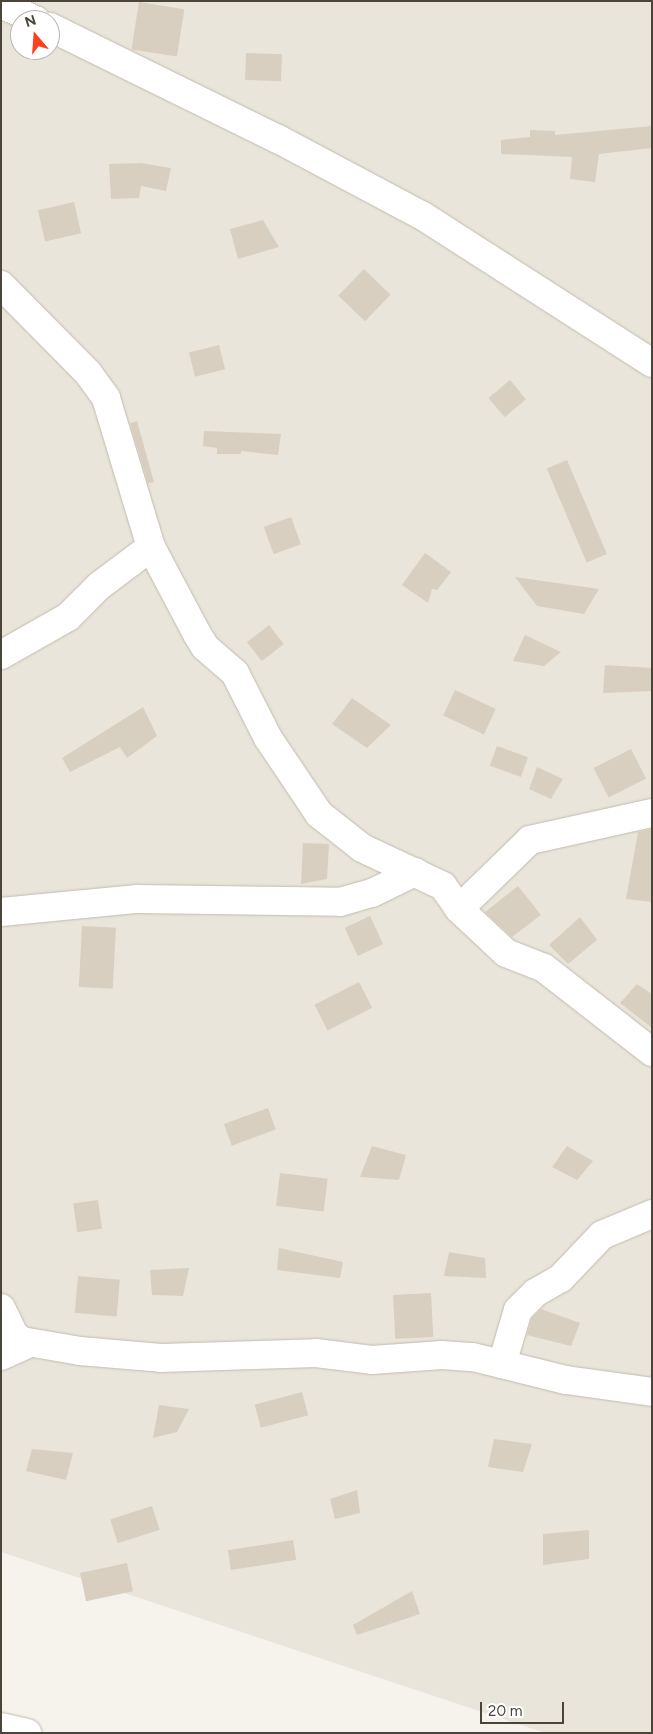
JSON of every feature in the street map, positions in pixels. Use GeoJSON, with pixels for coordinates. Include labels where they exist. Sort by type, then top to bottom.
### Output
{"type":"FeatureCollection","features":[{"type":"Feature","properties":{"kind":"street"},"geometry":{"type":"LineString","coordinates":[[1,4],[14,10]]}},
{"type":"Feature","properties":{"kind":"street"},"geometry":{"type":"LineString","coordinates":[[60,32],[278,139],[423,216],[652,364]]}},
{"type":"Feature","properties":{"kind":"street"},"geometry":{"type":"LineString","coordinates":[[1,285],[88,373],[106,398],[151,547],[197,634],[235,673],[268,738],[319,814],[362,848],[443,886],[459,909],[506,953],[544,968],[652,1052]]}},
{"type":"Feature","properties":{"kind":"street"},"geometry":{"type":"LineString","coordinates":[[1,655],[68,617],[99,586],[151,547]]}},
{"type":"Feature","properties":{"kind":"street"},"geometry":{"type":"LineString","coordinates":[[459,909],[530,840],[652,812]]}},
{"type":"Feature","properties":{"kind":"street"},"geometry":{"type":"LineString","coordinates":[[1,912],[136,899],[340,902],[372,893],[415,872]]}},
{"type":"Feature","properties":{"kind":"street"},"geometry":{"type":"LineString","coordinates":[[502,1364],[518,1310],[534,1292],[561,1278],[602,1235],[652,1214]]}},
{"type":"Feature","properties":{"kind":"street"},"geometry":{"type":"LineString","coordinates":[[1,1308],[14,1335],[28,1344],[161,1358],[316,1353],[372,1360],[442,1354],[502,1364],[566,1380],[652,1392]]}},
{"type":"Feature","properties":{"kind":"street"},"geometry":{"type":"LineString","coordinates":[[1,1356],[28,1344]]}},
{"type":"Feature","properties":{"kind":"street"},"geometry":{"type":"LineString","coordinates":[[1,1727],[26,1733]]}},
{"type":"Feature","properties":{"kind":"shaded area"},"geometry":{"type":"Polygon","coordinates":[[[1,1],[652,1],[652,1733],[545,1733],[1,1552],[1,1]]]}},
{"type":"Feature","properties":{"kind":"building"},"geometry":{"type":"Polygon","coordinates":[[[139,2],[184,9],[177,57],[131,49],[139,2]]]}},
{"type":"Feature","properties":{"kind":"building"},"geometry":{"type":"Polygon","coordinates":[[[246,53],[282,54],[281,81],[245,80],[246,53]]]}},
{"type":"Feature","properties":{"kind":"building"},"geometry":{"type":"Polygon","coordinates":[[[652,126],[652,148],[599,154],[595,182],[570,179],[572,157],[501,154],[501,140],[530,137],[530,130],[555,131],[555,135],[652,126]]]}},
{"type":"Feature","properties":{"kind":"building"},"geometry":{"type":"Polygon","coordinates":[[[141,163],[171,168],[166,191],[141,186],[139,198],[111,199],[109,164],[141,163]]]}},
{"type":"Feature","properties":{"kind":"building"},"geometry":{"type":"Polygon","coordinates":[[[74,202],[81,233],[45,242],[38,210],[74,202]]]}},
{"type":"Feature","properties":{"kind":"building"},"geometry":{"type":"Polygon","coordinates":[[[263,220],[279,247],[238,259],[230,229],[263,220]]]}},
{"type":"Feature","properties":{"kind":"building"},"geometry":{"type":"Polygon","coordinates":[[[364,269],[391,295],[365,321],[338,296],[364,269]]]}},
{"type":"Feature","properties":{"kind":"building"},"geometry":{"type":"Polygon","coordinates":[[[219,345],[225,369],[195,377],[189,352],[219,345]]]}},
{"type":"Feature","properties":{"kind":"building"},"geometry":{"type":"Polygon","coordinates":[[[510,380],[526,399],[505,417],[489,398],[510,380]]]}},
{"type":"Feature","properties":{"kind":"building"},"geometry":{"type":"Polygon","coordinates":[[[137,421],[154,482],[148,483],[130,423],[137,421]]]}},
{"type":"Feature","properties":{"kind":"building"},"geometry":{"type":"Polygon","coordinates":[[[204,431],[281,434],[278,455],[241,451],[241,454],[217,454],[217,448],[203,446],[204,431]]]}},
{"type":"Feature","properties":{"kind":"building"},"geometry":{"type":"Polygon","coordinates":[[[567,460],[607,554],[587,562],[547,469],[567,460]]]}},
{"type":"Feature","properties":{"kind":"building"},"geometry":{"type":"Polygon","coordinates":[[[291,517],[301,544],[274,554],[264,527],[291,517]]]}},
{"type":"Feature","properties":{"kind":"building"},"geometry":{"type":"Polygon","coordinates":[[[425,553],[451,572],[437,590],[432,589],[428,603],[402,585],[425,553]]]}},
{"type":"Feature","properties":{"kind":"building"},"geometry":{"type":"Polygon","coordinates":[[[515,577],[599,589],[584,614],[537,606],[515,577]]]}},
{"type":"Feature","properties":{"kind":"building"},"geometry":{"type":"Polygon","coordinates":[[[269,625],[284,644],[262,661],[247,642],[269,625]]]}},
{"type":"Feature","properties":{"kind":"building"},"geometry":{"type":"Polygon","coordinates":[[[525,635],[561,652],[544,666],[513,661],[525,635]]]}},
{"type":"Feature","properties":{"kind":"building"},"geometry":{"type":"Polygon","coordinates":[[[605,665],[652,668],[652,691],[603,693],[605,665]]]}},
{"type":"Feature","properties":{"kind":"building"},"geometry":{"type":"Polygon","coordinates":[[[455,690],[496,709],[484,734],[443,715],[455,690]]]}},
{"type":"Feature","properties":{"kind":"building"},"geometry":{"type":"Polygon","coordinates":[[[352,698],[391,725],[367,748],[332,724],[352,698]]]}},
{"type":"Feature","properties":{"kind":"building"},"geometry":{"type":"Polygon","coordinates":[[[143,707],[157,736],[127,758],[120,747],[70,772],[62,758],[143,707]]]}},
{"type":"Feature","properties":{"kind":"building"},"geometry":{"type":"Polygon","coordinates":[[[497,746],[528,757],[521,777],[490,766],[497,746]]]}},
{"type":"Feature","properties":{"kind":"building"},"geometry":{"type":"Polygon","coordinates":[[[631,749],[646,778],[609,797],[594,768],[631,749]]]}},
{"type":"Feature","properties":{"kind":"building"},"geometry":{"type":"Polygon","coordinates":[[[537,767],[563,779],[551,799],[529,789],[537,767]]]}},
{"type":"Feature","properties":{"kind":"building"},"geometry":{"type":"Polygon","coordinates":[[[652,829],[652,902],[626,899],[638,832],[652,829]]]}},
{"type":"Feature","properties":{"kind":"building"},"geometry":{"type":"Polygon","coordinates":[[[303,843],[329,844],[327,879],[301,884],[303,843]]]}},
{"type":"Feature","properties":{"kind":"building"},"geometry":{"type":"Polygon","coordinates":[[[518,886],[541,915],[512,937],[485,912],[518,886]]]}},
{"type":"Feature","properties":{"kind":"building"},"geometry":{"type":"Polygon","coordinates":[[[370,916],[383,944],[358,956],[345,928],[370,916]]]}},
{"type":"Feature","properties":{"kind":"building"},"geometry":{"type":"Polygon","coordinates":[[[580,917],[597,940],[568,964],[549,945],[580,917]]]}},
{"type":"Feature","properties":{"kind":"building"},"geometry":{"type":"Polygon","coordinates":[[[82,926],[116,928],[113,989],[79,987],[82,926]]]}},
{"type":"Feature","properties":{"kind":"building"},"geometry":{"type":"Polygon","coordinates":[[[359,982],[372,1008],[328,1031],[314,1005],[359,982]]]}},
{"type":"Feature","properties":{"kind":"building"},"geometry":{"type":"Polygon","coordinates":[[[637,984],[652,994],[652,1028],[620,1003],[637,984]]]}},
{"type":"Feature","properties":{"kind":"building"},"geometry":{"type":"Polygon","coordinates":[[[268,1108],[276,1130],[232,1146],[224,1124],[268,1108]]]}},
{"type":"Feature","properties":{"kind":"building"},"geometry":{"type":"Polygon","coordinates":[[[372,1146],[406,1155],[399,1180],[360,1177],[372,1146]]]}},
{"type":"Feature","properties":{"kind":"building"},"geometry":{"type":"Polygon","coordinates":[[[567,1146],[593,1161],[577,1180],[552,1167],[567,1146]]]}},
{"type":"Feature","properties":{"kind":"building"},"geometry":{"type":"Polygon","coordinates":[[[280,1173],[328,1179],[324,1212],[276,1206],[280,1173]]]}},
{"type":"Feature","properties":{"kind":"building"},"geometry":{"type":"Polygon","coordinates":[[[98,1200],[102,1229],[77,1232],[73,1203],[98,1200]]]}},
{"type":"Feature","properties":{"kind":"building"},"geometry":{"type":"Polygon","coordinates":[[[279,1248],[343,1262],[340,1278],[277,1270],[279,1248]]]}},
{"type":"Feature","properties":{"kind":"building"},"geometry":{"type":"Polygon","coordinates":[[[449,1252],[485,1258],[486,1278],[444,1276],[449,1252]]]}},
{"type":"Feature","properties":{"kind":"building"},"geometry":{"type":"Polygon","coordinates":[[[189,1268],[183,1296],[152,1295],[150,1270],[189,1268]]]}},
{"type":"Feature","properties":{"kind":"building"},"geometry":{"type":"Polygon","coordinates":[[[78,1276],[120,1280],[117,1317],[75,1313],[78,1276]]]}},
{"type":"Feature","properties":{"kind":"building"},"geometry":{"type":"Polygon","coordinates":[[[431,1293],[433,1337],[395,1339],[393,1295],[431,1293]]]}},
{"type":"Feature","properties":{"kind":"building"},"geometry":{"type":"Polygon","coordinates":[[[541,1309],[580,1323],[571,1346],[527,1335],[532,1318],[541,1309]]]}},
{"type":"Feature","properties":{"kind":"building"},"geometry":{"type":"Polygon","coordinates":[[[302,1392],[308,1415],[261,1428],[255,1405],[302,1392]]]}},
{"type":"Feature","properties":{"kind":"building"},"geometry":{"type":"Polygon","coordinates":[[[159,1405],[189,1409],[177,1432],[153,1438],[159,1405]]]}},
{"type":"Feature","properties":{"kind":"building"},"geometry":{"type":"Polygon","coordinates":[[[494,1439],[532,1444],[523,1472],[488,1467],[494,1439]]]}},
{"type":"Feature","properties":{"kind":"building"},"geometry":{"type":"Polygon","coordinates":[[[32,1449],[73,1453],[66,1480],[26,1471],[32,1449]]]}},
{"type":"Feature","properties":{"kind":"building"},"geometry":{"type":"Polygon","coordinates":[[[357,1490],[360,1513],[335,1519],[330,1499],[357,1490]]]}},
{"type":"Feature","properties":{"kind":"building"},"geometry":{"type":"Polygon","coordinates":[[[152,1506],[160,1530],[118,1543],[110,1520],[152,1506]]]}},
{"type":"Feature","properties":{"kind":"building"},"geometry":{"type":"Polygon","coordinates":[[[589,1530],[589,1559],[543,1565],[543,1534],[589,1530]]]}},
{"type":"Feature","properties":{"kind":"building"},"geometry":{"type":"Polygon","coordinates":[[[293,1540],[296,1560],[231,1570],[228,1550],[293,1540]]]}},
{"type":"Feature","properties":{"kind":"building"},"geometry":{"type":"Polygon","coordinates":[[[127,1563],[133,1591],[86,1601],[80,1573],[127,1563]]]}},
{"type":"Feature","properties":{"kind":"building"},"geometry":{"type":"Polygon","coordinates":[[[412,1591],[420,1614],[357,1635],[353,1625],[412,1591]]]}}]}
